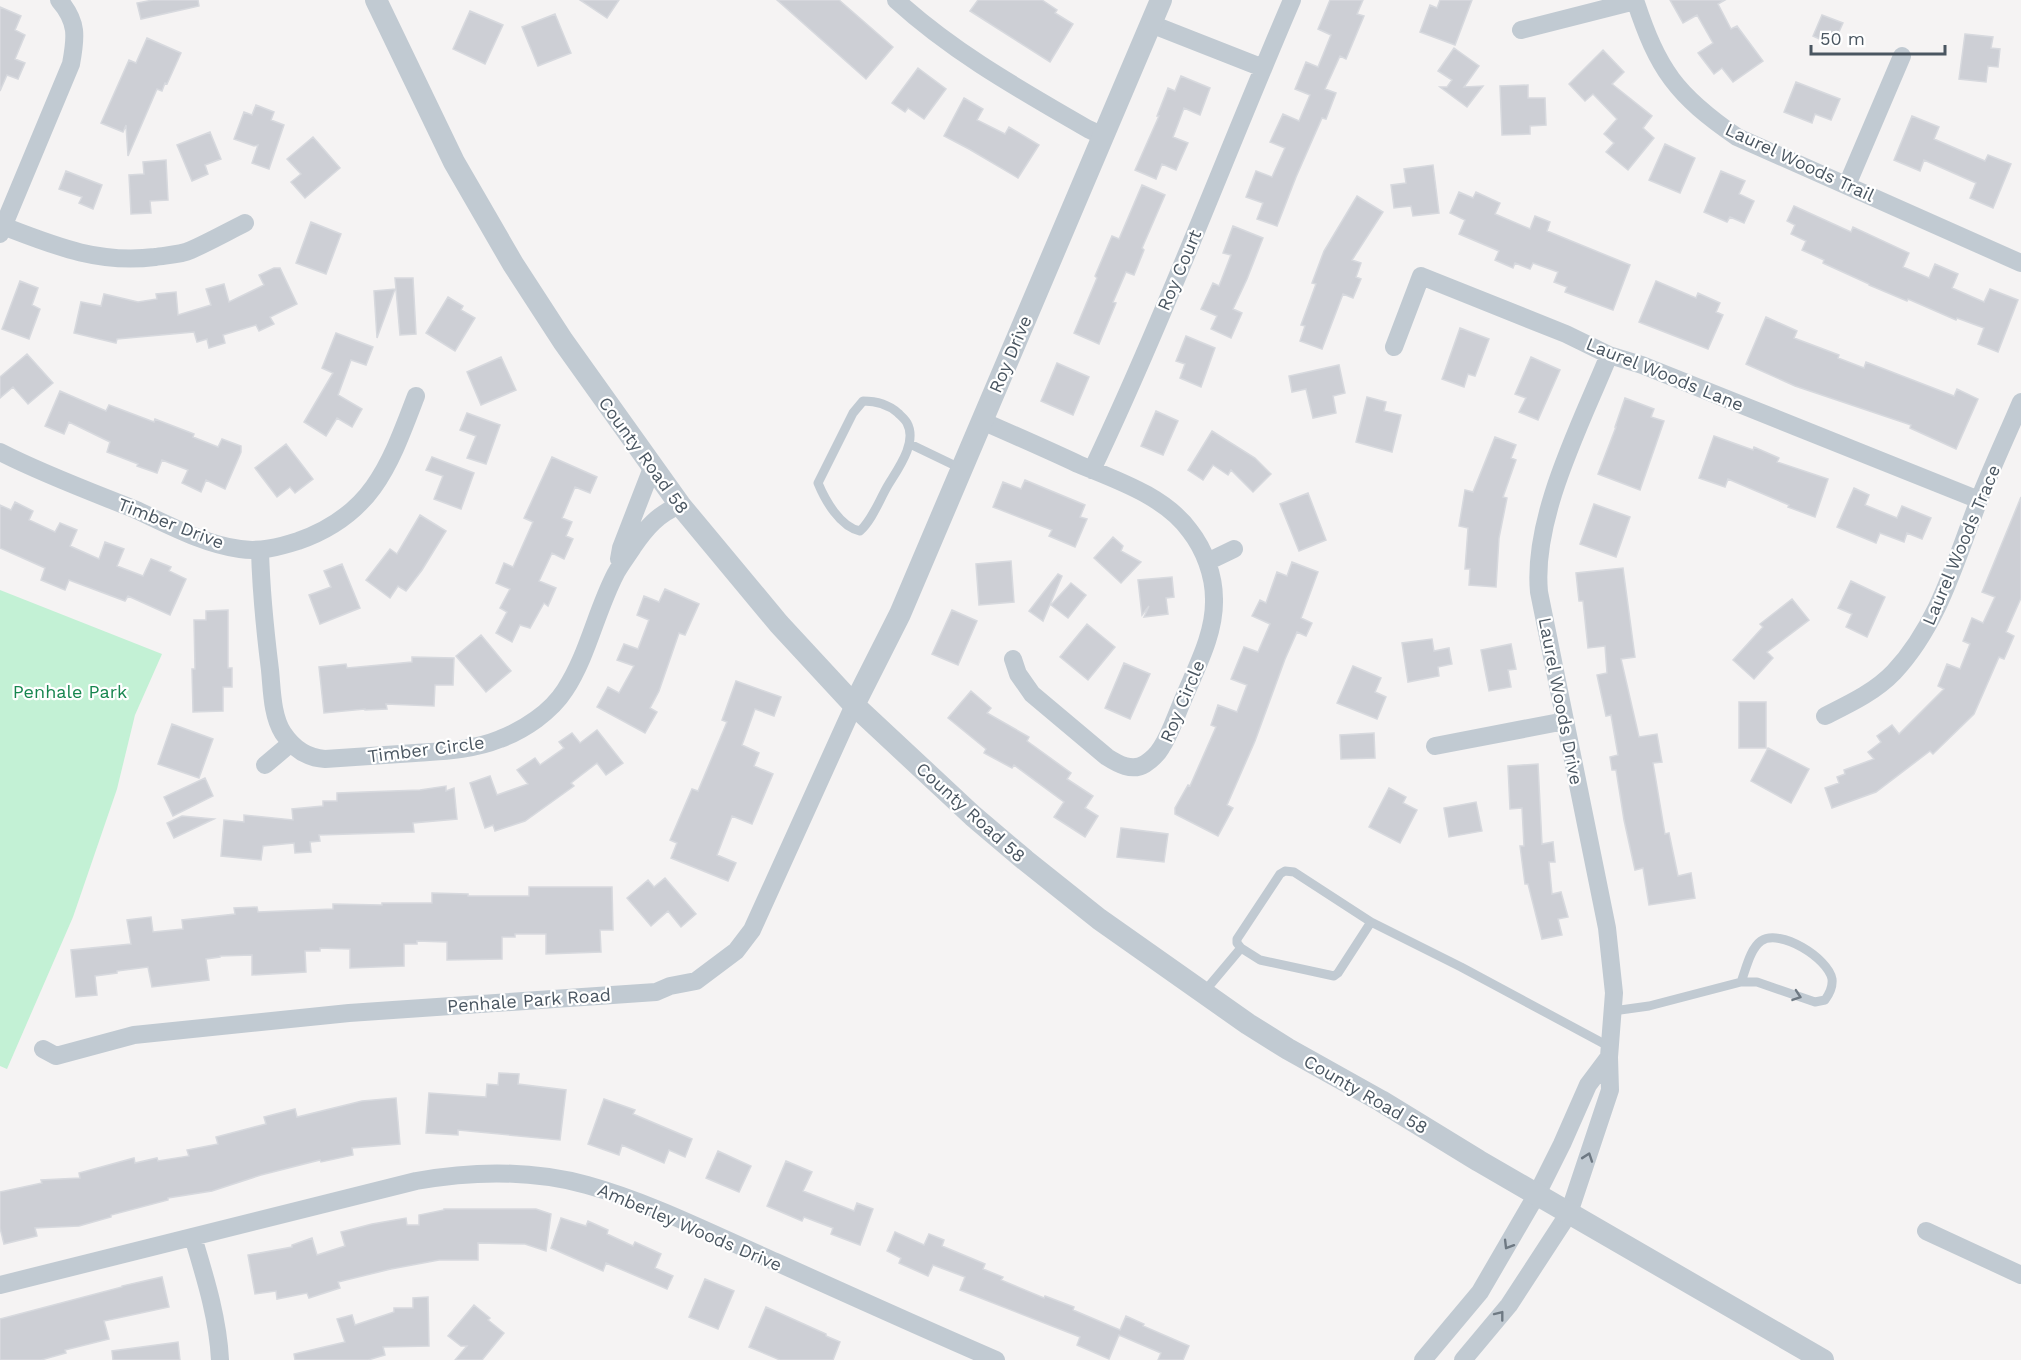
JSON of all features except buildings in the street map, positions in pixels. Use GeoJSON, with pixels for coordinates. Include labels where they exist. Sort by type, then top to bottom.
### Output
{"type":"FeatureCollection","features":[{"type":"Feature","properties":{"kind":"street"},"geometry":{"type":"LineString","coordinates":[[59,0],[67,10],[75,28],[71,64],[2,230],[87,255],[123,259],[189,251],[245,224]]}},
{"type":"Feature","properties":{"kind":"street","name":"County Road 58"},"geometry":{"type":"LineString","coordinates":[[376,0],[454,162],[513,264],[563,341],[680,506],[779,624],[854,705],[973,816],[1025,860],[1099,919],[1203,993],[1288,1049],[1823,1360]]}},
{"type":"Feature","properties":{"kind":"street"},"geometry":{"type":"LineString","coordinates":[[896,0],[957,50],[992,73],[1103,136]]}},
{"type":"Feature","properties":{"kind":"street","name":"Roy Drive"},"geometry":{"type":"LineString","coordinates":[[854,705],[900,614],[1161,0]]}},
{"type":"Feature","properties":{"kind":"street","name":"Roy Court"},"geometry":{"type":"LineString","coordinates":[[1092,470],[1189,247],[1292,0]]}},
{"type":"Feature","properties":{"kind":"street"},"geometry":{"type":"LineString","coordinates":[[1521,30],[1635,0]]}},
{"type":"Feature","properties":{"kind":"street","name":"Laurel Woods Trail"},"geometry":{"type":"LineString","coordinates":[[1635,0],[1649,42],[1659,63],[1674,84],[1708,117],[1737,137],[2021,262]]}},
{"type":"Feature","properties":{"kind":"street"},"geometry":{"type":"LineString","coordinates":[[1151,24],[1263,68]]}},
{"type":"Feature","properties":{"kind":"street"},"geometry":{"type":"LineString","coordinates":[[1847,185],[1902,56]]}},
{"type":"Feature","properties":{"kind":"street","name":"Laurel Woods Lane"},"geometry":{"type":"LineString","coordinates":[[1394,347],[1421,276],[1566,334],[1609,355],[1642,365],[1979,500]]}},
{"type":"Feature","properties":{"kind":"street","name":"Laurel Woods Drive"},"geometry":{"type":"LineString","coordinates":[[1463,1360],[1509,1305],[1569,1213],[1610,1090],[1613,983],[1606,928],[1537,576],[1539,553],[1551,501],[1609,355]]}},
{"type":"Feature","properties":{"kind":"street","name":"Timber Drive"},"geometry":{"type":"LineString","coordinates":[[0,452],[196,536],[240,549],[260,550],[312,536],[342,520],[356,509],[387,468],[416,396]]}},
{"type":"Feature","properties":{"kind":"street","name":"Laurel Woods Trace"},"geometry":{"type":"LineString","coordinates":[[1825,716],[1864,696],[1882,683],[1894,672],[1922,636],[1965,539],[2021,402]]}},
{"type":"Feature","properties":{"kind":"street","name":"Roy Circle"},"geometry":{"type":"LineString","coordinates":[[982,421],[1157,502],[1180,519],[1191,531],[1206,562],[1211,574],[1215,598],[1207,643],[1167,738],[1156,756],[1144,764],[1129,767],[1107,757],[1032,694],[1018,674],[1013,659]]}},
{"type":"Feature","properties":{"kind":"street","name":"Timber Circle"},"geometry":{"type":"LineString","coordinates":[[616,573],[621,548],[652,468]]}},
{"type":"Feature","properties":{"kind":"street","name":"Timber Circle"},"geometry":{"type":"LineString","coordinates":[[291,743],[313,758],[324,759],[450,750],[491,742],[513,734],[546,711],[564,691],[616,573],[654,520],[668,510],[680,506]]}},
{"type":"Feature","properties":{"kind":"street"},"geometry":{"type":"LineString","coordinates":[[1206,562],[1234,549]]}},
{"type":"Feature","properties":{"kind":"street"},"geometry":{"type":"LineString","coordinates":[[260,550],[261,593],[274,708],[283,732],[291,743],[265,765]]}},
{"type":"Feature","properties":{"kind":"street","name":"Penhale Park Road"},"geometry":{"type":"LineString","coordinates":[[43,1049],[56,1056],[134,1035],[349,1013],[656,992],[696,981],[736,951],[752,930],[854,705]]}},
{"type":"Feature","properties":{"kind":"street"},"geometry":{"type":"LineString","coordinates":[[1435,746],[1565,722]]}},
{"type":"Feature","properties":{"kind":"street"},"geometry":{"type":"LineString","coordinates":[[1423,1360],[1480,1292],[1537,1194],[1588,1085],[1610,1052]]}},
{"type":"Feature","properties":{"kind":"street","name":"Amberley Woods Drive"},"geometry":{"type":"LineString","coordinates":[[0,1285],[416,1181],[466,1173],[539,1176],[584,1184],[648,1206],[996,1360]]}},
{"type":"Feature","properties":{"kind":"street"},"geometry":{"type":"LineString","coordinates":[[1926,1231],[2021,1275]]}},
{"type":"Feature","properties":{"kind":"street"},"geometry":{"type":"LineString","coordinates":[[193,1237],[216,1327],[219,1360]]}},
{"type":"Feature","properties":{"kind":"lane"},"geometry":{"type":"LineString","coordinates":[[863,401],[878,401],[893,409],[907,422],[910,444],[897,471],[863,527],[860,531],[852,529],[828,502],[818,483],[853,413],[863,401]]}},
{"type":"Feature","properties":{"kind":"lane"},"geometry":{"type":"LineString","coordinates":[[910,444],[962,468]]}},
{"type":"Feature","properties":{"kind":"lane"},"geometry":{"type":"LineString","coordinates":[[1371,922],[1334,976],[1260,960],[1237,943],[1237,939],[1280,874],[1285,871],[1294,872],[1371,922],[1461,967],[1610,1052]]}},
{"type":"Feature","properties":{"kind":"lane"},"geometry":{"type":"LineString","coordinates":[[1613,1011],[1649,1006],[1741,982],[1756,982],[1815,1002],[1825,1000],[1832,991],[1832,978],[1825,964],[1809,951],[1790,941],[1774,937],[1763,939],[1755,947],[1741,982]]}},
{"type":"Feature","properties":{"kind":"lane"},"geometry":{"type":"LineString","coordinates":[[1203,993],[1241,948]]}},
{"type":"Feature","properties":{"kind":"green space","name":"Penhale Park"},"geometry":{"type":"Polygon","coordinates":[[[0,590],[162,654],[135,715],[117,789],[73,917],[7,1069],[0,1066],[0,590]]]}}]}
